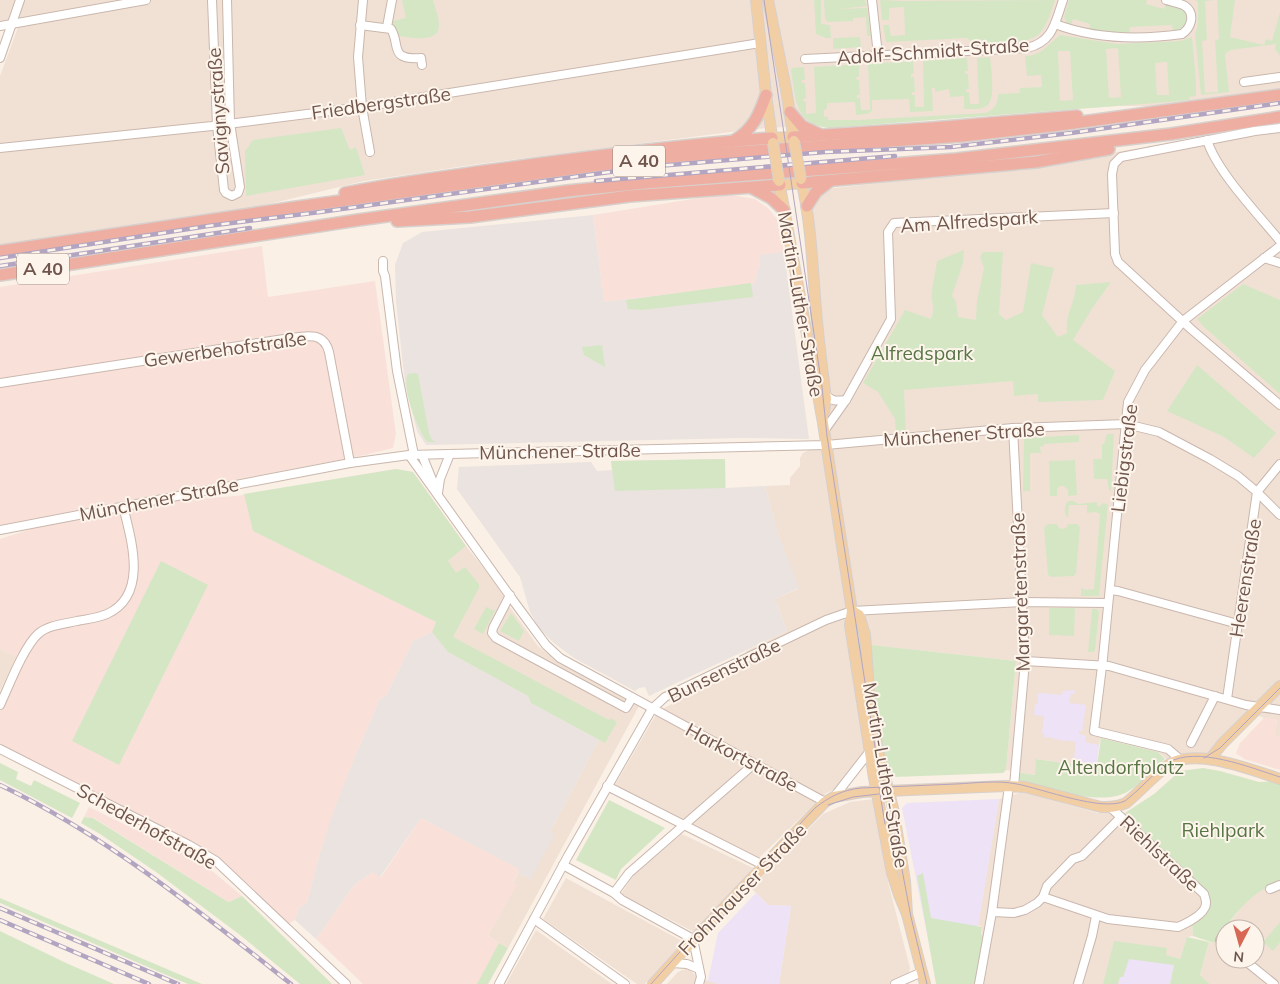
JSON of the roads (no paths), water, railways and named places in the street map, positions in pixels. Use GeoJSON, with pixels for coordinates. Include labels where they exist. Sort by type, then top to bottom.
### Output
{"type":"FeatureCollection","features":[{"type":"Feature","properties":{"kind":"highway"},"geometry":{"type":"LineString","coordinates":[[733,142],[745,134],[752,126],[766,95]]}},
{"type":"Feature","properties":{"kind":"highway","name":"A 40"},"geometry":{"type":"LineString","coordinates":[[0,250],[297,206],[646,160],[962,136],[1161,112],[1280,95]]}},
{"type":"Feature","properties":{"kind":"highway"},"geometry":{"type":"LineString","coordinates":[[790,112],[802,126],[820,135]]}},
{"type":"Feature","properties":{"kind":"highway"},"geometry":{"type":"LineString","coordinates":[[793,139],[820,135],[1104,114],[1161,112]]}},
{"type":"Feature","properties":{"kind":"highway","name":"A 40"},"geometry":{"type":"LineString","coordinates":[[0,275],[358,220],[567,191],[646,183],[956,160],[1170,134],[1280,117]]}},
{"type":"Feature","properties":{"kind":"highway"},"geometry":{"type":"LineString","coordinates":[[802,181],[830,181],[1036,162],[1128,146],[1170,134]]}},
{"type":"Feature","properties":{"kind":"highway"},"geometry":{"type":"LineString","coordinates":[[297,206],[346,192],[560,160],[733,142],[772,140]]}},
{"type":"Feature","properties":{"kind":"highway"},"geometry":{"type":"LineString","coordinates":[[807,206],[816,192],[830,181]]}},
{"type":"Feature","properties":{"kind":"highway"},"geometry":{"type":"LineString","coordinates":[[358,220],[402,222],[470,216],[595,200],[779,183]]}},
{"type":"Feature","properties":{"kind":"highway"},"geometry":{"type":"LineString","coordinates":[[748,187],[771,198],[784,210]]}},
{"type":"Feature","properties":{"kind":"main road","name":"Martin-Luther-Straße"},"geometry":{"type":"LineString","coordinates":[[756,0],[772,140],[824,427],[852,611],[850,625],[870,751],[893,878],[907,914],[925,984]]}},
{"type":"Feature","properties":{"kind":"main road","name":"Martin-Luther-Straße"},"geometry":{"type":"LineString","coordinates":[[768,0],[807,206],[825,394],[824,427]]}},
{"type":"Feature","properties":{"kind":"main road"},"geometry":{"type":"LineString","coordinates":[[772,140],[793,139]]}},
{"type":"Feature","properties":{"kind":"main road","name":"Martin-Luther-Straße"},"geometry":{"type":"LineString","coordinates":[[779,183],[802,181]]}},
{"type":"Feature","properties":{"kind":"main road","name":"Martin-Luther-Straße"},"geometry":{"type":"LineString","coordinates":[[852,611],[859,615],[864,628],[869,690],[877,746],[895,818],[905,880],[907,914]]}},
{"type":"Feature","properties":{"kind":"main road"},"geometry":{"type":"LineString","coordinates":[[1210,759],[1280,686]]}},
{"type":"Feature","properties":{"kind":"main road"},"geometry":{"type":"LineString","coordinates":[[830,800],[889,790],[1011,786],[1025,787],[1101,807],[1119,806],[1126,803],[1167,767],[1181,760],[1210,759],[1280,779]]}},
{"type":"Feature","properties":{"kind":"main road","name":"Frohnhauser Straße"},"geometry":{"type":"LineString","coordinates":[[653,984],[763,865],[830,800]]}},
{"type":"Feature","properties":{"kind":"street"},"geometry":{"type":"LineString","coordinates":[[0,58],[20,0]]}},
{"type":"Feature","properties":{"kind":"street"},"geometry":{"type":"LineString","coordinates":[[0,26],[146,0]]}},
{"type":"Feature","properties":{"kind":"street","name":"Savignystraße"},"geometry":{"type":"LineString","coordinates":[[212,0],[217,125],[224,190],[226,193],[236,196],[240,190],[230,124],[227,0]]}},
{"type":"Feature","properties":{"kind":"street"},"geometry":{"type":"LineString","coordinates":[[364,0],[358,57],[362,107],[370,152]]}},
{"type":"Feature","properties":{"kind":"street"},"geometry":{"type":"LineString","coordinates":[[387,27],[392,0]]}},
{"type":"Feature","properties":{"kind":"street"},"geometry":{"type":"LineString","coordinates":[[872,0],[878,55]]}},
{"type":"Feature","properties":{"kind":"street","name":"Adolf-Schmidt-Straße"},"geometry":{"type":"LineString","coordinates":[[805,59],[1037,46],[1045,40],[1055,24],[1064,0]]}},
{"type":"Feature","properties":{"kind":"street"},"geometry":{"type":"LineString","coordinates":[[1055,24],[1080,32],[1114,38],[1182,34],[1188,30],[1191,24],[1190,12],[1183,5],[1166,0]]}},
{"type":"Feature","properties":{"kind":"street"},"geometry":{"type":"LineString","coordinates":[[360,25],[387,27],[393,31],[395,46],[398,52],[406,57],[421,58],[422,65]]}},
{"type":"Feature","properties":{"kind":"street","name":"Friedbergstraße"},"geometry":{"type":"LineString","coordinates":[[0,148],[230,124],[362,107],[760,43]]}},
{"type":"Feature","properties":{"kind":"street"},"geometry":{"type":"LineString","coordinates":[[1244,82],[1280,77]]}},
{"type":"Feature","properties":{"kind":"street"},"geometry":{"type":"LineString","coordinates":[[1280,128],[1121,157],[1116,161],[1112,170],[1115,254],[1118,262],[1280,406]]}},
{"type":"Feature","properties":{"kind":"street"},"geometry":{"type":"LineString","coordinates":[[1207,140],[1211,153],[1226,175],[1280,241]]}},
{"type":"Feature","properties":{"kind":"street","name":"Am Alfredspark"},"geometry":{"type":"LineString","coordinates":[[824,427],[846,400],[891,320],[888,232],[894,224],[1114,213]]}},
{"type":"Feature","properties":{"kind":"street","name":"Liebigstraße"},"geometry":{"type":"LineString","coordinates":[[1181,760],[1168,749],[1094,731],[1128,402],[1145,370],[1183,321],[1280,246]]}},
{"type":"Feature","properties":{"kind":"street"},"geometry":{"type":"LineString","coordinates":[[1264,258],[1280,263]]}},
{"type":"Feature","properties":{"kind":"street","name":"Harkortstraße"},"geometry":{"type":"LineString","coordinates":[[383,261],[397,371],[415,455],[438,493],[546,644],[560,658],[632,698],[754,764],[830,800]]}},
{"type":"Feature","properties":{"kind":"street","name":"Gewerbehofstraße"},"geometry":{"type":"LineString","coordinates":[[0,382],[312,335],[320,337],[325,342],[329,352],[350,463]]}},
{"type":"Feature","properties":{"kind":"street"},"geometry":{"type":"LineString","coordinates":[[825,394],[835,402],[846,400]]}},
{"type":"Feature","properties":{"kind":"street","name":"Münchener Straße"},"geometry":{"type":"LineString","coordinates":[[0,530],[350,463],[415,455],[826,445],[1013,428],[1126,424],[1159,432],[1210,459],[1238,476],[1258,492],[1280,515]]}},
{"type":"Feature","properties":{"kind":"street","name":"Margaretenstraße"},"geometry":{"type":"LineString","coordinates":[[979,984],[1011,786],[1025,661],[1013,428]]}},
{"type":"Feature","properties":{"kind":"street"},"geometry":{"type":"LineString","coordinates":[[438,493],[440,479],[450,454]]}},
{"type":"Feature","properties":{"kind":"street","name":"Harkortstraße"},"geometry":{"type":"LineString","coordinates":[[415,455],[438,493]]}},
{"type":"Feature","properties":{"kind":"street","name":"Heerenstraße"},"geometry":{"type":"LineString","coordinates":[[1227,699],[1258,492],[1280,464]]}},
{"type":"Feature","properties":{"kind":"street"},"geometry":{"type":"LineString","coordinates":[[0,705],[25,652],[38,634],[52,626],[106,614],[120,604],[128,592],[133,578],[134,564],[124,506]]}},
{"type":"Feature","properties":{"kind":"street"},"geometry":{"type":"LineString","coordinates":[[1110,590],[1238,624]]}},
{"type":"Feature","properties":{"kind":"street"},"geometry":{"type":"LineString","coordinates":[[510,595],[493,628],[492,633],[496,638],[626,708],[632,698]]}},
{"type":"Feature","properties":{"kind":"street","name":"Bunsenstraße"},"geometry":{"type":"LineString","coordinates":[[499,984],[652,708],[665,697],[826,620],[852,611],[1021,602],[1108,603]]}},
{"type":"Feature","properties":{"kind":"street"},"geometry":{"type":"LineString","coordinates":[[1025,661],[1102,665],[1246,705],[1280,710]]}},
{"type":"Feature","properties":{"kind":"street"},"geometry":{"type":"LineString","coordinates":[[1191,743],[1215,696]]}},
{"type":"Feature","properties":{"kind":"street","name":"Schederhofstraße"},"geometry":{"type":"LineString","coordinates":[[0,749],[189,845],[216,861],[346,984]]}},
{"type":"Feature","properties":{"kind":"street","name":"Frohnhauser Straße"},"geometry":{"type":"LineString","coordinates":[[830,800],[870,751]]}},
{"type":"Feature","properties":{"kind":"street"},"geometry":{"type":"LineString","coordinates":[[614,893],[629,873],[754,764]]}},
{"type":"Feature","properties":{"kind":"street"},"geometry":{"type":"LineString","coordinates":[[608,786],[682,826],[763,865]]}},
{"type":"Feature","properties":{"kind":"street","name":"Riehlstraße"},"geometry":{"type":"LineString","coordinates":[[1043,897],[1096,916],[1178,927],[1187,924],[1203,911],[1206,903],[1204,894],[1110,807]]}},
{"type":"Feature","properties":{"kind":"street"},"geometry":{"type":"LineString","coordinates":[[992,912],[1014,913],[1025,910],[1043,897],[1047,886],[1073,859],[1082,856],[1121,816]]}},
{"type":"Feature","properties":{"kind":"street"},"geometry":{"type":"LineString","coordinates":[[563,866],[694,939],[701,977],[699,984]]}},
{"type":"Feature","properties":{"kind":"street"},"geometry":{"type":"LineString","coordinates":[[1270,888],[1280,885]]}},
{"type":"Feature","properties":{"kind":"street"},"geometry":{"type":"LineString","coordinates":[[1078,984],[1096,916]]}},
{"type":"Feature","properties":{"kind":"street"},"geometry":{"type":"LineString","coordinates":[[534,920],[625,984]]}},
{"type":"Feature","properties":{"kind":"street"},"geometry":{"type":"LineString","coordinates":[[672,963],[687,964],[699,969]]}},
{"type":"Feature","properties":{"kind":"street"},"geometry":{"type":"LineString","coordinates":[[1256,969],[1274,984]]}},
{"type":"Feature","properties":{"kind":"street"},"geometry":{"type":"LineString","coordinates":[[894,984],[922,972]]}},
{"type":"Feature","properties":{"kind":"tram line"},"geometry":{"type":"LineString","coordinates":[[764,0],[822,387],[827,436],[875,747],[889,801],[911,917],[927,984]]}},
{"type":"Feature","properties":{"kind":"tram line"},"geometry":{"type":"LineString","coordinates":[[1204,758],[1220,748],[1280,688]]}},
{"type":"Feature","properties":{"kind":"tram line"},"geometry":{"type":"LineString","coordinates":[[651,984],[815,808],[842,792],[861,788],[1002,782],[1017,784],[1072,799],[1102,804],[1115,804],[1125,801],[1168,763],[1180,758],[1193,756],[1224,760],[1280,777]]}},
{"type":"Feature","properties":{"kind":"tram line"},"geometry":{"type":"LineString","coordinates":[[879,787],[885,824]]}},
{"type":"Feature","properties":{"kind":"tram line"},"geometry":{"type":"LineString","coordinates":[[828,805],[853,797],[879,794]]}},
{"type":"Feature","properties":{"kind":"railway"},"geometry":{"type":"LineString","coordinates":[[0,258],[208,226],[646,167],[825,152],[951,147],[1071,133],[1280,103]]}},
{"type":"Feature","properties":{"kind":"railway"},"geometry":{"type":"LineString","coordinates":[[596,181],[895,156]]}},
{"type":"Feature","properties":{"kind":"railway"},"geometry":{"type":"LineString","coordinates":[[0,266],[250,228]]}},
{"type":"Feature","properties":{"kind":"railway"},"geometry":{"type":"LineString","coordinates":[[0,785],[78,827],[115,851],[187,902],[291,984]]}},
{"type":"Feature","properties":{"kind":"railway"},"geometry":{"type":"LineString","coordinates":[[0,908],[178,984]]}},
{"type":"Feature","properties":{"kind":"railway"},"geometry":{"type":"LineString","coordinates":[[0,920],[149,984]]}},
{"type":"Feature","properties":{"kind":"park label","name":"Alfredspark"},"geometry":{"type":"Point","coordinates":[922,353]}},
{"type":"Feature","properties":{"kind":"park label","name":"Altendorfplatz"},"geometry":{"type":"Point","coordinates":[1121,767]}},
{"type":"Feature","properties":{"kind":"park label","name":"Riehlpark"},"geometry":{"type":"Point","coordinates":[1223,830]}}]}
